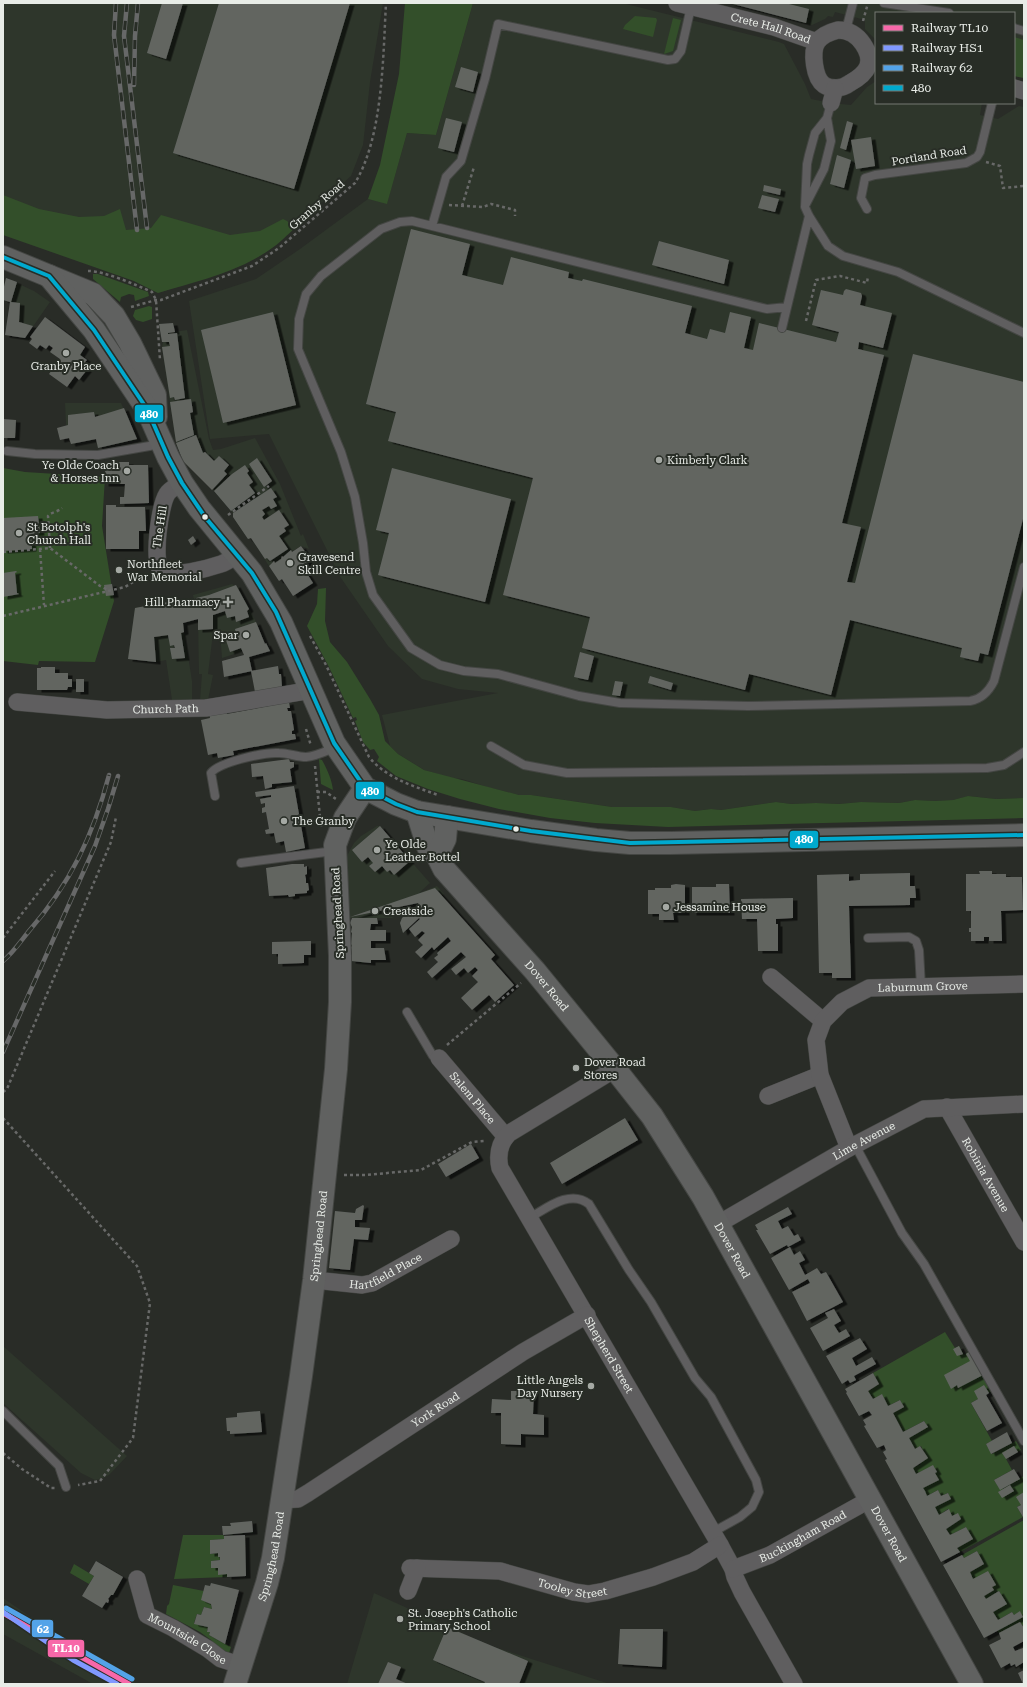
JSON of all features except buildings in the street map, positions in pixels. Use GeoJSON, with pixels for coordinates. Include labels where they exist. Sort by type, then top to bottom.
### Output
{"type":"FeatureCollection","features":[{"type":"Feature","properties":{"kind":"street","name":"Crete Hall Road"},"geometry":{"type":"LineString","coordinates":[[684,5],[774,27],[817,42]]}},
{"type":"Feature","properties":{"kind":"street","name":"Crete Hall Road"},"geometry":{"type":"LineString","coordinates":[[831,103],[816,70],[814,58],[817,42],[830,32],[846,30]]}},
{"type":"Feature","properties":{"kind":"street"},"geometry":{"type":"LineString","coordinates":[[831,103],[844,87],[861,74],[868,65],[873,54],[858,37],[846,30]]}},
{"type":"Feature","properties":{"kind":"street"},"geometry":{"type":"LineString","coordinates":[[3,257],[93,294],[114,316],[130,343],[155,395],[160,437]]}},
{"type":"Feature","properties":{"kind":"street"},"geometry":{"type":"LineString","coordinates":[[49,276],[94,330],[147,409],[182,483],[199,508],[252,573],[276,612],[336,746],[365,788],[396,804],[417,812],[555,835],[638,843],[1024,835]]}},
{"type":"Feature","properties":{"kind":"street","name":"The Hill"},"geometry":{"type":"LineString","coordinates":[[159,566],[157,559],[157,548],[164,503],[169,492],[182,483]]}},
{"type":"Feature","properties":{"kind":"street"},"geometry":{"type":"LineString","coordinates":[[159,566],[167,573],[183,573],[218,565],[237,555]]}},
{"type":"Feature","properties":{"kind":"street","name":"Church Path"},"geometry":{"type":"LineString","coordinates":[[17,702],[107,710],[206,708],[312,690]]}},
{"type":"Feature","properties":{"kind":"street","name":"Springhead Road"},"geometry":{"type":"LineString","coordinates":[[237,1675],[267,1583],[282,1500],[314,1280],[336,1069],[340,1002],[340,930],[329,851],[335,843],[342,822],[365,788]]}},
{"type":"Feature","properties":{"kind":"street","name":"Dover Road"},"geometry":{"type":"LineString","coordinates":[[417,812],[428,847],[436,855],[449,876],[535,971],[615,1069],[666,1138],[718,1224],[869,1500],[972,1684]]}},
{"type":"Feature","properties":{"kind":"street"},"geometry":{"type":"LineString","coordinates":[[436,855],[445,839],[447,818]]}},
{"type":"Feature","properties":{"kind":"street"},"geometry":{"type":"LineString","coordinates":[[772,977],[823,1021]]}},
{"type":"Feature","properties":{"kind":"street","name":"Laburnum Grove"},"geometry":{"type":"LineString","coordinates":[[852,1146],[820,1075],[816,1040],[823,1021],[842,1002],[869,988],[1024,984]]}},
{"type":"Feature","properties":{"kind":"street","name":"Salem Place"},"geometry":{"type":"LineString","coordinates":[[438,1058],[505,1138]]}},
{"type":"Feature","properties":{"kind":"street"},"geometry":{"type":"LineString","coordinates":[[505,1138],[512,1131],[615,1069]]}},
{"type":"Feature","properties":{"kind":"street"},"geometry":{"type":"LineString","coordinates":[[768,1096],[820,1075]]}},
{"type":"Feature","properties":{"kind":"street","name":"Lime Avenue"},"geometry":{"type":"LineString","coordinates":[[718,1224],[852,1146],[924,1109],[1024,1104]]}},
{"type":"Feature","properties":{"kind":"street","name":"Robinia Avenue"},"geometry":{"type":"LineString","coordinates":[[947,1107],[1019,1224],[1024,1242]]}},
{"type":"Feature","properties":{"kind":"street","name":"Shepherd Street"},"geometry":{"type":"LineString","coordinates":[[505,1138],[499,1153],[500,1168],[531,1217],[717,1539],[733,1569],[742,1592],[794,1684]]}},
{"type":"Feature","properties":{"kind":"street","name":"Hartfield Place"},"geometry":{"type":"LineString","coordinates":[[314,1280],[362,1285],[372,1283],[451,1239]]}},
{"type":"Feature","properties":{"kind":"street","name":"York Road"},"geometry":{"type":"LineString","coordinates":[[282,1500],[298,1499],[308,1493],[523,1352],[587,1315]]}},
{"type":"Feature","properties":{"kind":"street","name":"Buckingham Road"},"geometry":{"type":"LineString","coordinates":[[733,1569],[770,1554],[869,1500]]}},
{"type":"Feature","properties":{"kind":"street","name":"Tooley Street"},"geometry":{"type":"LineString","coordinates":[[408,1591],[413,1568],[500,1571],[574,1592],[588,1594],[605,1591],[653,1577],[693,1562],[717,1539]]}},
{"type":"Feature","properties":{"kind":"street","name":"Mountside Close"},"geometry":{"type":"LineString","coordinates":[[136,1579],[147,1615],[173,1628],[208,1649],[221,1659],[237,1675]]}},
{"type":"Feature","properties":{"kind":"lane"},"geometry":{"type":"LineString","coordinates":[[846,30],[853,3]]}},
{"type":"Feature","properties":{"kind":"lane"},"geometry":{"type":"LineString","coordinates":[[884,3],[942,12]]}},
{"type":"Feature","properties":{"kind":"lane"},"geometry":{"type":"LineString","coordinates":[[432,226],[447,176],[461,161],[485,79],[498,24],[668,60],[675,59],[681,51],[684,5]]}},
{"type":"Feature","properties":{"kind":"lane"},"geometry":{"type":"LineString","coordinates":[[805,207],[824,169],[831,141],[831,103]]}},
{"type":"Feature","properties":{"kind":"lane"},"geometry":{"type":"LineString","coordinates":[[831,103],[815,133],[808,160],[805,207],[825,242],[832,250],[842,256],[898,272],[1024,333]]}},
{"type":"Feature","properties":{"kind":"lane","name":"Portland Road"},"geometry":{"type":"LineString","coordinates":[[867,210],[861,198],[865,178],[875,175],[966,163],[977,157],[980,152],[992,104]]}},
{"type":"Feature","properties":{"kind":"lane"},"geometry":{"type":"LineString","coordinates":[[782,328],[809,216]]}},
{"type":"Feature","properties":{"kind":"lane"},"geometry":{"type":"LineString","coordinates":[[787,307],[767,309],[412,221],[400,222],[381,229],[321,276],[306,294],[299,319],[298,349],[341,452],[355,497],[363,543],[366,572],[373,595],[411,648],[440,665],[464,671],[498,674],[579,696],[620,703],[755,706],[970,701],[982,696],[990,689],[995,679],[1024,567]]}},
{"type":"Feature","properties":{"kind":"lane"},"geometry":{"type":"LineString","coordinates":[[7,451],[35,454],[98,455],[160,437]]}},
{"type":"Feature","properties":{"kind":"lane"},"geometry":{"type":"LineString","coordinates":[[215,796],[211,773],[222,766],[250,756],[274,752],[300,757],[313,756],[336,746]]}},
{"type":"Feature","properties":{"kind":"lane"},"geometry":{"type":"LineString","coordinates":[[492,746],[524,765],[566,773],[987,768],[1004,765],[1024,752]]}},
{"type":"Feature","properties":{"kind":"lane"},"geometry":{"type":"LineString","coordinates":[[241,864],[329,851]]}},
{"type":"Feature","properties":{"kind":"lane"},"geometry":{"type":"LineString","coordinates":[[868,938],[909,937],[916,941],[919,950],[921,987]]}},
{"type":"Feature","properties":{"kind":"lane"},"geometry":{"type":"LineString","coordinates":[[407,1012],[433,1056],[438,1058]]}},
{"type":"Feature","properties":{"kind":"lane"},"geometry":{"type":"LineString","coordinates":[[852,1146],[902,1233],[924,1264],[1024,1441]]}},
{"type":"Feature","properties":{"kind":"lane"},"geometry":{"type":"LineString","coordinates":[[531,1217],[564,1199],[579,1199],[588,1204],[629,1270],[651,1302],[695,1378],[711,1397],[752,1471],[759,1489],[756,1500],[749,1509],[717,1539]]}},
{"type":"Feature","properties":{"kind":"lane"},"geometry":{"type":"LineString","coordinates":[[3,1411],[59,1466],[66,1487]]}},
{"type":"Feature","properties":{"kind":"path","name":"Granby Road"},"geometry":{"type":"LineString","coordinates":[[128,308],[161,300],[252,266],[279,248],[355,183],[362,171],[370,144],[380,99],[386,3]]}},
{"type":"Feature","properties":{"kind":"path"},"geometry":{"type":"LineString","coordinates":[[863,25],[868,3]]}},
{"type":"Feature","properties":{"kind":"path"},"geometry":{"type":"LineString","coordinates":[[977,157],[986,162],[1000,166],[1002,190],[1024,186]]}},
{"type":"Feature","properties":{"kind":"path"},"geometry":{"type":"LineString","coordinates":[[462,206],[474,167]]}},
{"type":"Feature","properties":{"kind":"path"},"geometry":{"type":"LineString","coordinates":[[437,208],[451,205],[482,207],[491,204],[516,210],[515,216]]}},
{"type":"Feature","properties":{"kind":"path"},"geometry":{"type":"LineString","coordinates":[[806,321],[816,280],[840,276],[867,283],[871,265]]}},
{"type":"Feature","properties":{"kind":"path"},"geometry":{"type":"LineString","coordinates":[[214,528],[229,514],[269,486]]}},
{"type":"Feature","properties":{"kind":"path"},"geometry":{"type":"LineString","coordinates":[[50,548],[48,516],[50,513],[58,512],[62,508]]}},
{"type":"Feature","properties":{"kind":"path"},"geometry":{"type":"LineString","coordinates":[[3,552],[50,548],[100,586],[108,590]]}},
{"type":"Feature","properties":{"kind":"path"},"geometry":{"type":"LineString","coordinates":[[40,549],[44,605]]}},
{"type":"Feature","properties":{"kind":"path"},"geometry":{"type":"LineString","coordinates":[[3,616],[44,605],[125,587],[159,566]]}},
{"type":"Feature","properties":{"kind":"path"},"geometry":{"type":"LineString","coordinates":[[304,724],[313,756],[329,851]]}},
{"type":"Feature","properties":{"kind":"path"},"geometry":{"type":"LineString","coordinates":[[3,1092],[7,1089],[111,842],[116,817]]}},
{"type":"Feature","properties":{"kind":"path"},"geometry":{"type":"LineString","coordinates":[[3,938],[55,871]]}},
{"type":"Feature","properties":{"kind":"path"},"geometry":{"type":"LineString","coordinates":[[438,1058],[439,1052],[535,971]]}},
{"type":"Feature","properties":{"kind":"path"},"geometry":{"type":"LineString","coordinates":[[3,1118],[136,1266],[150,1303],[133,1438],[100,1481],[51,1488],[22,1469],[3,1452]]}},
{"type":"Feature","properties":{"kind":"path"},"geometry":{"type":"LineString","coordinates":[[338,1174],[365,1175],[421,1170],[472,1142],[505,1138]]}},
{"type":"Feature","properties":{"kind":"shaded area"},"geometry":{"type":"Polygon","coordinates":[[[3,3],[383,3],[370,82],[363,145],[351,176],[272,248],[256,258],[229,271],[158,293],[134,281],[3,233],[3,3]]]}},
{"type":"Feature","properties":{"kind":"shaded area"},"geometry":{"type":"Polygon","coordinates":[[[473,3],[622,3],[779,42],[784,44],[805,84],[811,99],[831,103],[851,105],[867,87],[875,82],[875,104],[982,104],[980,115],[998,119],[1019,106],[1024,107],[1024,798],[996,799],[969,796],[953,800],[915,800],[899,803],[861,802],[839,804],[791,804],[776,802],[721,810],[711,809],[695,811],[671,807],[612,807],[531,795],[519,795],[462,779],[451,778],[424,770],[398,754],[390,746],[382,715],[498,693],[458,689],[422,679],[388,646],[341,578],[269,434],[210,439],[189,301],[256,279],[368,199],[387,203],[407,133],[436,135],[473,3]]]}},
{"type":"Feature","properties":{"kind":"shaded area"},"geometry":{"type":"Polygon","coordinates":[[[727,3],[1024,3],[1024,78],[1015,76],[1015,12],[875,12],[875,39],[865,29],[865,20],[835,12],[833,17],[828,16],[812,25],[727,3]]]}},
{"type":"Feature","properties":{"kind":"shaded area"},"geometry":{"type":"Polygon","coordinates":[[[6,278],[34,291],[50,302],[25,338],[5,335],[10,302],[3,300],[3,291],[6,278]]]}},
{"type":"Feature","properties":{"kind":"shaded area"},"geometry":{"type":"Polygon","coordinates":[[[187,330],[209,439],[213,450],[221,449],[255,438],[280,484],[301,536],[303,534],[309,549],[301,546],[283,557],[282,556],[281,559],[275,563],[274,561],[269,566],[251,538],[248,539],[233,517],[233,513],[214,491],[183,461],[176,443],[162,347],[163,342],[169,341],[168,333],[187,330]]]}},
{"type":"Feature","properties":{"kind":"shaded area"},"geometry":{"type":"Polygon","coordinates":[[[65,403],[121,403],[137,439],[98,448],[96,439],[71,444],[66,424],[65,403]]]}},
{"type":"Feature","properties":{"kind":"shaded area"},"geometry":{"type":"Polygon","coordinates":[[[232,584],[239,588],[265,644],[222,658],[220,632],[213,633],[208,674],[213,675],[208,700],[200,701],[202,674],[199,674],[198,619],[193,595],[232,584]]]}},
{"type":"Feature","properties":{"kind":"shaded area"},"geometry":{"type":"Polygon","coordinates":[[[179,600],[192,681],[192,702],[181,704],[172,700],[166,660],[156,662],[128,659],[135,608],[179,600]]]}},
{"type":"Feature","properties":{"kind":"shaded area"},"geometry":{"type":"Polygon","coordinates":[[[377,826],[380,826],[430,883],[419,893],[437,886],[444,894],[403,933],[400,923],[402,918],[417,904],[405,906],[392,918],[341,919],[349,916],[346,860],[348,854],[354,843],[361,836],[377,826]]]}},
{"type":"Feature","properties":{"kind":"shaded area"},"geometry":{"type":"Polygon","coordinates":[[[3,1346],[127,1456],[109,1475],[95,1480],[81,1473],[3,1403],[3,1346]]]}},
{"type":"Feature","properties":{"kind":"shaded area","name":"St. Joseph's Catholic Primary School"},"geometry":{"type":"Polygon","coordinates":[[[374,1593],[491,1646],[610,1684],[347,1684],[374,1593]]]}},
{"type":"Feature","properties":{"kind":"shaded area"},"geometry":{"type":"Polygon","coordinates":[[[3,1598],[86,1655],[137,1684],[93,1684],[3,1634],[3,1598]]]}},
{"type":"Feature","properties":{"kind":"green space"},"geometry":{"type":"Polygon","coordinates":[[[405,3],[473,3],[436,135],[407,133],[387,204],[368,199],[380,165],[399,74],[405,3]]]}},
{"type":"Feature","properties":{"kind":"green space"},"geometry":{"type":"Polygon","coordinates":[[[635,16],[656,18],[657,20],[653,37],[623,29],[625,25],[635,16]]]}},
{"type":"Feature","properties":{"kind":"green space"},"geometry":{"type":"Polygon","coordinates":[[[673,18],[681,20],[673,51],[664,54],[673,18]]]}},
{"type":"Feature","properties":{"kind":"green space"},"geometry":{"type":"Polygon","coordinates":[[[1015,37],[1024,40],[1024,78],[1015,76],[1015,37]]]}},
{"type":"Feature","properties":{"kind":"green space"},"geometry":{"type":"Polygon","coordinates":[[[3,195],[39,209],[79,217],[104,216],[120,209],[126,230],[151,228],[161,215],[230,235],[260,231],[283,219],[295,228],[275,246],[232,270],[158,293],[134,281],[3,235],[3,195]]]}},
{"type":"Feature","properties":{"kind":"green space"},"geometry":{"type":"Polygon","coordinates":[[[93,274],[98,274],[148,292],[149,296],[135,301],[134,295],[129,294],[121,297],[120,302],[93,279],[93,274]]]}},
{"type":"Feature","properties":{"kind":"green space"},"geometry":{"type":"Polygon","coordinates":[[[149,306],[152,307],[152,319],[143,322],[136,320],[133,316],[135,310],[149,306]]]}},
{"type":"Feature","properties":{"kind":"green space"},"geometry":{"type":"Polygon","coordinates":[[[3,468],[25,472],[105,477],[102,526],[114,601],[95,662],[39,661],[38,665],[3,661],[3,468]]]}},
{"type":"Feature","properties":{"kind":"green space"},"geometry":{"type":"Polygon","coordinates":[[[326,588],[325,621],[330,642],[347,662],[379,715],[385,741],[398,754],[424,770],[519,795],[531,795],[612,807],[671,807],[695,811],[711,809],[721,810],[776,802],[791,804],[839,804],[861,802],[899,803],[915,800],[953,800],[968,796],[996,799],[1024,798],[1024,818],[668,827],[595,823],[550,818],[499,809],[428,789],[396,776],[377,761],[379,757],[374,749],[370,750],[363,742],[355,721],[357,720],[356,717],[353,718],[329,667],[307,626],[317,604],[318,589],[326,588]]]}},
{"type":"Feature","properties":{"kind":"green space"},"geometry":{"type":"Polygon","coordinates":[[[319,759],[322,760],[332,782],[333,790],[321,784],[319,759]]]}},
{"type":"Feature","properties":{"kind":"green space"},"geometry":{"type":"Polygon","coordinates":[[[945,1332],[955,1348],[959,1346],[964,1355],[970,1351],[992,1391],[971,1403],[992,1441],[986,1444],[992,1454],[1016,1441],[1021,1450],[1006,1459],[1012,1470],[994,1480],[1000,1489],[1024,1476],[1024,1503],[1017,1507],[1023,1517],[960,1552],[957,1548],[972,1539],[966,1527],[950,1535],[946,1529],[961,1519],[958,1514],[952,1516],[948,1509],[939,1515],[935,1507],[951,1499],[948,1493],[941,1496],[938,1490],[927,1496],[923,1488],[938,1480],[935,1473],[937,1472],[933,1466],[916,1474],[913,1468],[921,1464],[920,1462],[927,1458],[921,1446],[915,1449],[909,1438],[927,1427],[924,1421],[903,1432],[893,1413],[903,1407],[900,1400],[888,1406],[882,1395],[873,1399],[868,1391],[879,1384],[873,1373],[945,1332]]]}},
{"type":"Feature","properties":{"kind":"green space"},"geometry":{"type":"Polygon","coordinates":[[[1024,1520],[1024,1628],[1020,1622],[999,1633],[997,1631],[1022,1617],[1020,1612],[1014,1615],[1012,1612],[998,1620],[993,1612],[1006,1604],[999,1591],[986,1599],[984,1596],[994,1590],[992,1587],[995,1585],[973,1579],[970,1572],[984,1564],[977,1551],[964,1558],[962,1555],[1024,1520]]]}},
{"type":"Feature","properties":{"kind":"green space"},"geometry":{"type":"Polygon","coordinates":[[[183,1535],[223,1535],[224,1539],[210,1540],[210,1554],[218,1553],[220,1560],[211,1561],[211,1568],[218,1568],[218,1574],[227,1574],[227,1577],[174,1579],[183,1535]]]}},
{"type":"Feature","properties":{"kind":"green space"},"geometry":{"type":"Polygon","coordinates":[[[74,1564],[94,1576],[89,1584],[70,1573],[74,1564]]]}},
{"type":"Feature","properties":{"kind":"green space"},"geometry":{"type":"Polygon","coordinates":[[[173,1585],[204,1591],[205,1601],[211,1604],[212,1609],[204,1607],[201,1615],[197,1614],[194,1623],[208,1627],[207,1631],[210,1632],[209,1635],[231,1647],[229,1653],[215,1646],[211,1640],[200,1632],[166,1614],[173,1585]]]}},
{"type":"Feature","properties":{"kind":"railway"},"geometry":{"type":"LineString","coordinates":[[116,3],[114,35],[137,230]]}},
{"type":"Feature","properties":{"kind":"railway"},"geometry":{"type":"LineString","coordinates":[[127,3],[124,36],[147,228]]}},
{"type":"Feature","properties":{"kind":"railway"},"geometry":{"type":"LineString","coordinates":[[134,85],[135,36],[138,3]]}},
{"type":"Feature","properties":{"kind":"railway"},"geometry":{"type":"LineString","coordinates":[[3,961],[14,951],[44,913],[68,877],[96,818],[109,775]]}},
{"type":"Feature","properties":{"kind":"railway"},"geometry":{"type":"LineString","coordinates":[[3,1052],[95,846],[118,776]]}},
{"type":"Feature","properties":{"kind":"rail line","name":"62"},"geometry":{"type":"LineString","coordinates":[[6,1608],[132,1679]]}},
{"type":"Feature","properties":{"kind":"rail line","name":"HS1"},"geometry":{"type":"LineString","coordinates":[[3,1612],[73,1660],[117,1684]]}},
{"type":"Feature","properties":{"kind":"rail line","name":"TL10"},"geometry":{"type":"LineString","coordinates":[[3,1613],[129,1684]]}},
{"type":"Feature","properties":{"kind":"transit line","name":"480"},"geometry":{"type":"LineString","coordinates":[[3,257],[49,276],[94,330],[147,409],[168,457],[182,483],[205,517],[252,573],[276,612],[334,743],[365,788],[396,804],[417,812],[531,831],[630,843],[1024,835]]}},
{"type":"Feature","properties":{"kind":"place","name":"Granby Place"},"geometry":{"type":"Point","coordinates":[66,353]}},
{"type":"Feature","properties":{"kind":"place","name":"Kimberly Clark"},"geometry":{"type":"Point","coordinates":[659,460]}},
{"type":"Feature","properties":{"kind":"place","name":"Ye Olde Coach & Horses Inn"},"geometry":{"type":"Point","coordinates":[127,471]}},
{"type":"Feature","properties":{"kind":"place","name":"St Botolph's Church Hall"},"geometry":{"type":"Point","coordinates":[19,533]}},
{"type":"Feature","properties":{"kind":"place","name":"Gravesend Skill Centre"},"geometry":{"type":"Point","coordinates":[290,563]}},
{"type":"Feature","properties":{"kind":"place","name":"Northfleet War Memorial"},"geometry":{"type":"Point","coordinates":[119,570]}},
{"type":"Feature","properties":{"kind":"place","name":"Hill Pharmacy"},"geometry":{"type":"Point","coordinates":[228,602]}},
{"type":"Feature","properties":{"kind":"place","name":"Spar"},"geometry":{"type":"Point","coordinates":[246,635]}},
{"type":"Feature","properties":{"kind":"place","name":"The Granby"},"geometry":{"type":"Point","coordinates":[284,821]}},
{"type":"Feature","properties":{"kind":"place","name":"Ye Olde Leather Bottel"},"geometry":{"type":"Point","coordinates":[377,850]}},
{"type":"Feature","properties":{"kind":"place","name":"Jessamine House"},"geometry":{"type":"Point","coordinates":[666,907]}},
{"type":"Feature","properties":{"kind":"place","name":"Creatside"},"geometry":{"type":"Point","coordinates":[375,911]}},
{"type":"Feature","properties":{"kind":"place","name":"Dover Road Stores"},"geometry":{"type":"Point","coordinates":[576,1068]}},
{"type":"Feature","properties":{"kind":"place","name":"Little Angels Day Nursery"},"geometry":{"type":"Point","coordinates":[591,1386]}},
{"type":"Feature","properties":{"kind":"place","name":"St. Joseph's Catholic Primary School"},"geometry":{"type":"Point","coordinates":[400,1619]}}]}
